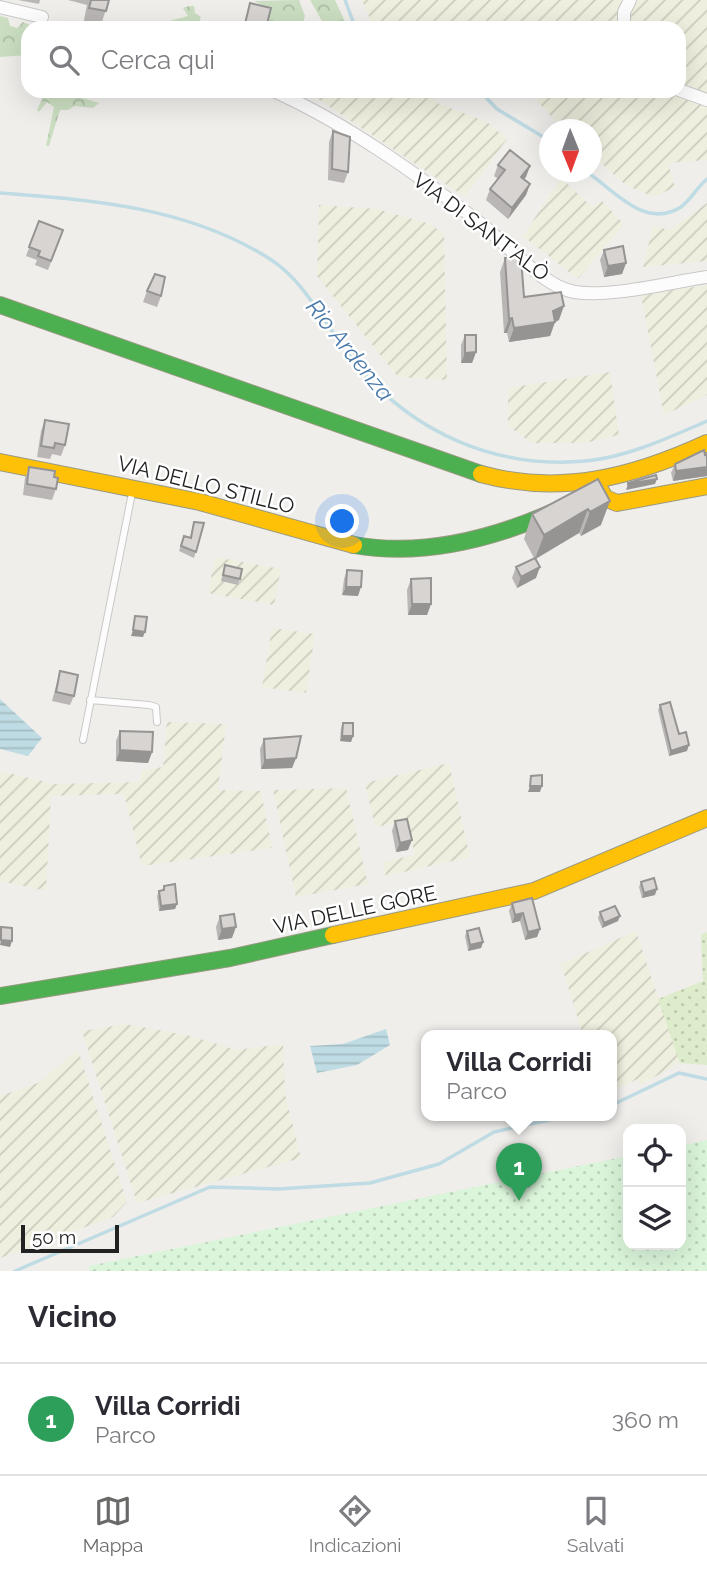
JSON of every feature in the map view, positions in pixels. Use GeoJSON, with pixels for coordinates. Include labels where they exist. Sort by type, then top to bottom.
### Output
{"type":"FeatureCollection","features":[{"type":"Feature","properties":{"kind":"street"},"geometry":{"type":"LineString","coordinates":[[624,21],[630,0]]}},
{"type":"Feature","properties":{"kind":"street"},"geometry":{"type":"LineString","coordinates":[[0,7],[42,17]]}},
{"type":"Feature","properties":{"kind":"street"},"geometry":{"type":"LineString","coordinates":[[686,92],[707,100]]}},
{"type":"Feature","properties":{"kind":"street","name":"VIA DI SANT'ALÒ"},"geometry":{"type":"LineString","coordinates":[[287,98],[339,125],[481,224],[534,269],[573,292],[606,292],[707,277]]}},
{"type":"Feature","properties":{"kind":"street"},"geometry":{"type":"LineString","coordinates":[[0,305],[475,473],[538,486],[597,484],[619,479],[707,443]]}},
{"type":"Feature","properties":{"kind":"street","name":"VIA DELLO STILLO"},"geometry":{"type":"LineString","coordinates":[[0,462],[133,486],[235,511],[341,544],[387,547],[440,547],[473,542],[573,502],[597,484]]}},
{"type":"Feature","properties":{"kind":"street"},"geometry":{"type":"LineString","coordinates":[[597,484],[605,498],[617,503],[707,486]]}},
{"type":"Feature","properties":{"kind":"street","name":"VIA DELLE GORE"},"geometry":{"type":"LineString","coordinates":[[0,996],[230,958],[534,891],[707,818]]}},
{"type":"Feature","properties":{"kind":"lane"},"geometry":{"type":"LineString","coordinates":[[83,740],[133,486]]}},
{"type":"Feature","properties":{"kind":"lane"},"geometry":{"type":"LineString","coordinates":[[90,700],[156,707],[157,722]]}},
{"type":"Feature","properties":{"kind":"green space"},"geometry":{"type":"Polygon","coordinates":[[[299,0],[305,16],[303,21],[269,21],[265,16],[264,6],[254,1],[299,0]]]}},
{"type":"Feature","properties":{"kind":"green space"},"geometry":{"type":"Polygon","coordinates":[[[310,0],[335,0],[345,21],[322,21],[310,0]]]}},
{"type":"Feature","properties":{"kind":"green space"},"geometry":{"type":"Polygon","coordinates":[[[362,0],[707,0],[707,160],[668,163],[675,187],[654,197],[626,185],[602,164],[602,119],[554,119],[534,98],[686,98],[686,21],[371,21],[362,0]]]}},
{"type":"Feature","properties":{"kind":"green space"},"geometry":{"type":"Polygon","coordinates":[[[194,6],[195,13],[201,17],[200,21],[169,21],[188,16],[183,8],[194,6]]]}},
{"type":"Feature","properties":{"kind":"green space"},"geometry":{"type":"Polygon","coordinates":[[[0,16],[8,18],[10,26],[17,28],[21,24],[21,56],[0,57],[0,16]]]}},
{"type":"Feature","properties":{"kind":"green space"},"geometry":{"type":"Polygon","coordinates":[[[43,98],[82,98],[99,103],[93,108],[75,106],[60,110],[49,146],[46,146],[54,107],[47,102],[39,112],[37,110],[43,98]]]}},
{"type":"Feature","properties":{"kind":"green space"},"geometry":{"type":"Polygon","coordinates":[[[316,98],[433,98],[437,103],[487,122],[507,139],[465,197],[316,98]]]}},
{"type":"Feature","properties":{"kind":"green space"},"geometry":{"type":"Polygon","coordinates":[[[558,182],[565,182],[592,207],[602,201],[624,224],[578,279],[523,236],[558,182]]]}},
{"type":"Feature","properties":{"kind":"green space"},"geometry":{"type":"Polygon","coordinates":[[[707,203],[707,261],[643,267],[653,226],[669,230],[707,203]]]}},
{"type":"Feature","properties":{"kind":"green space"},"geometry":{"type":"Polygon","coordinates":[[[319,205],[377,209],[430,224],[444,234],[447,380],[398,377],[317,276],[319,205]]]}},
{"type":"Feature","properties":{"kind":"green space"},"geometry":{"type":"Polygon","coordinates":[[[707,285],[707,395],[664,415],[641,295],[707,285]]]}},
{"type":"Feature","properties":{"kind":"green space"},"geometry":{"type":"Polygon","coordinates":[[[610,372],[619,435],[585,443],[532,443],[508,426],[508,388],[610,372]]]}},
{"type":"Feature","properties":{"kind":"green space"},"geometry":{"type":"Polygon","coordinates":[[[215,557],[281,569],[274,605],[208,593],[215,557]]]}},
{"type":"Feature","properties":{"kind":"green space"},"geometry":{"type":"Polygon","coordinates":[[[272,628],[315,634],[306,693],[262,687],[272,628]]]}},
{"type":"Feature","properties":{"kind":"green space"},"geometry":{"type":"Polygon","coordinates":[[[167,722],[226,724],[218,790],[261,791],[272,848],[142,866],[124,794],[51,796],[46,891],[0,881],[0,771],[54,784],[139,782],[142,770],[163,767],[167,722]]]}},
{"type":"Feature","properties":{"kind":"green space"},"geometry":{"type":"Polygon","coordinates":[[[449,763],[470,857],[386,876],[383,862],[415,855],[407,821],[375,827],[365,783],[449,763]]]}},
{"type":"Feature","properties":{"kind":"green space"},"geometry":{"type":"Polygon","coordinates":[[[346,788],[368,884],[296,897],[273,790],[346,788]]]}},
{"type":"Feature","properties":{"kind":"green space"},"geometry":{"type":"Polygon","coordinates":[[[636,931],[680,1063],[640,1085],[638,1079],[617,1089],[617,1030],[581,1030],[561,964],[636,931]]]}},
{"type":"Feature","properties":{"kind":"green space"},"geometry":{"type":"Polygon","coordinates":[[[707,932],[707,1065],[680,1063],[658,999],[703,981],[701,935],[707,932]]]}},
{"type":"Feature","properties":{"kind":"green space"},"geometry":{"type":"Polygon","coordinates":[[[125,1024],[191,1036],[237,1050],[283,1044],[285,1094],[301,1158],[137,1203],[82,1031],[125,1024]]]}},
{"type":"Feature","properties":{"kind":"green space"},"geometry":{"type":"Polygon","coordinates":[[[78,1050],[127,1202],[113,1217],[0,1258],[0,1096],[38,1083],[78,1050]]]}},
{"type":"Feature","properties":{"kind":"green space"},"geometry":{"type":"Polygon","coordinates":[[[707,1140],[707,1271],[89,1271],[89,1266],[623,1157],[623,1250],[686,1250],[686,1145],[707,1140]]]}},
{"type":"Feature","properties":{"kind":"water"},"geometry":{"type":"Polygon","coordinates":[[[0,699],[42,738],[28,756],[0,749],[0,699]]]}},
{"type":"Feature","properties":{"kind":"water"},"geometry":{"type":"Polygon","coordinates":[[[386,1029],[390,1045],[357,1065],[317,1073],[310,1046],[343,1044],[386,1029]]]}},
{"type":"Feature","properties":{"kind":"building"},"geometry":{"type":"Polygon","coordinates":[[[91,0],[109,0],[106,11],[89,8],[91,0]]]}},
{"type":"Feature","properties":{"kind":"building"},"geometry":{"type":"Polygon","coordinates":[[[250,3],[271,8],[268,21],[246,21],[250,3]]]}},
{"type":"Feature","properties":{"kind":"building"},"geometry":{"type":"Polygon","coordinates":[[[333,131],[350,137],[348,172],[332,169],[333,131]]]}},
{"type":"Feature","properties":{"kind":"building"},"geometry":{"type":"Polygon","coordinates":[[[510,150],[530,166],[521,177],[530,184],[512,208],[490,189],[505,170],[498,165],[510,150]]]}},
{"type":"Feature","properties":{"kind":"building"},"geometry":{"type":"Polygon","coordinates":[[[39,221],[63,230],[51,261],[38,256],[40,251],[29,247],[39,221]]]}},
{"type":"Feature","properties":{"kind":"building"},"geometry":{"type":"Polygon","coordinates":[[[623,246],[626,263],[608,266],[604,250],[623,246]]]}},
{"type":"Feature","properties":{"kind":"building"},"geometry":{"type":"Polygon","coordinates":[[[521,257],[524,297],[561,292],[564,306],[553,311],[555,322],[514,328],[512,318],[509,319],[505,258],[521,257]]]}},
{"type":"Feature","properties":{"kind":"building"},"geometry":{"type":"Polygon","coordinates":[[[155,274],[165,277],[161,296],[147,291],[155,274]]]}},
{"type":"Feature","properties":{"kind":"building"},"geometry":{"type":"Polygon","coordinates":[[[465,335],[476,335],[476,352],[465,353],[465,335]]]}},
{"type":"Feature","properties":{"kind":"building"},"geometry":{"type":"Polygon","coordinates":[[[45,420],[69,424],[65,445],[55,443],[54,448],[41,446],[45,420]]]}},
{"type":"Feature","properties":{"kind":"building"},"geometry":{"type":"Polygon","coordinates":[[[704,450],[705,455],[707,454],[707,467],[676,471],[675,464],[704,450]]]}},
{"type":"Feature","properties":{"kind":"building"},"geometry":{"type":"Polygon","coordinates":[[[29,467],[55,471],[54,477],[58,478],[56,489],[27,484],[29,467]]]}},
{"type":"Feature","properties":{"kind":"building"},"geometry":{"type":"Polygon","coordinates":[[[656,475],[657,479],[628,484],[628,483],[656,475]]]}},
{"type":"Feature","properties":{"kind":"building"},"geometry":{"type":"Polygon","coordinates":[[[598,479],[610,501],[590,512],[588,509],[544,535],[532,514],[598,479]]]}},
{"type":"Feature","properties":{"kind":"building"},"geometry":{"type":"Polygon","coordinates":[[[194,522],[204,523],[196,552],[181,546],[184,536],[191,538],[194,522]]]}},
{"type":"Feature","properties":{"kind":"building"},"geometry":{"type":"Polygon","coordinates":[[[535,558],[540,567],[521,577],[516,567],[535,558]]]}},
{"type":"Feature","properties":{"kind":"building"},"geometry":{"type":"Polygon","coordinates":[[[225,565],[242,569],[240,579],[223,575],[225,565]]]}},
{"type":"Feature","properties":{"kind":"building"},"geometry":{"type":"Polygon","coordinates":[[[347,570],[362,571],[361,587],[346,587],[347,570]]]}},
{"type":"Feature","properties":{"kind":"building"},"geometry":{"type":"Polygon","coordinates":[[[431,578],[431,604],[412,604],[411,579],[431,578]]]}},
{"type":"Feature","properties":{"kind":"building"},"geometry":{"type":"Polygon","coordinates":[[[135,616],[147,617],[145,632],[133,630],[135,616]]]}},
{"type":"Feature","properties":{"kind":"building"},"geometry":{"type":"Polygon","coordinates":[[[60,671],[78,675],[74,696],[56,692],[60,671]]]}},
{"type":"Feature","properties":{"kind":"building"},"geometry":{"type":"Polygon","coordinates":[[[670,702],[679,734],[686,732],[689,745],[671,751],[660,705],[670,702]]]}},
{"type":"Feature","properties":{"kind":"building"},"geometry":{"type":"Polygon","coordinates":[[[343,723],[353,723],[353,736],[342,736],[343,723]]]}},
{"type":"Feature","properties":{"kind":"building"},"geometry":{"type":"Polygon","coordinates":[[[120,731],[153,732],[152,752],[120,750],[120,731]]]}},
{"type":"Feature","properties":{"kind":"building"},"geometry":{"type":"Polygon","coordinates":[[[301,736],[296,758],[265,760],[264,739],[301,736]]]}},
{"type":"Feature","properties":{"kind":"building"},"geometry":{"type":"Polygon","coordinates":[[[542,775],[542,786],[530,786],[531,776],[542,775]]]}},
{"type":"Feature","properties":{"kind":"building"},"geometry":{"type":"Polygon","coordinates":[[[407,819],[412,840],[400,843],[395,821],[407,819]]]}},
{"type":"Feature","properties":{"kind":"building"},"geometry":{"type":"Polygon","coordinates":[[[654,878],[657,889],[644,893],[641,882],[654,878]]]}},
{"type":"Feature","properties":{"kind":"building"},"geometry":{"type":"Polygon","coordinates":[[[175,884],[177,904],[161,906],[159,891],[164,890],[164,886],[175,884]]]}},
{"type":"Feature","properties":{"kind":"building"},"geometry":{"type":"Polygon","coordinates":[[[532,898],[540,929],[528,932],[523,913],[515,915],[512,903],[532,898]]]}},
{"type":"Feature","properties":{"kind":"building"},"geometry":{"type":"Polygon","coordinates":[[[615,906],[620,916],[604,923],[600,912],[615,906]]]}},
{"type":"Feature","properties":{"kind":"building"},"geometry":{"type":"Polygon","coordinates":[[[234,914],[236,927],[222,929],[220,916],[234,914]]]}},
{"type":"Feature","properties":{"kind":"building"},"geometry":{"type":"Polygon","coordinates":[[[1,927],[12,928],[12,941],[1,940],[1,927]]]}},
{"type":"Feature","properties":{"kind":"building"},"geometry":{"type":"Polygon","coordinates":[[[479,928],[483,942],[470,945],[467,931],[479,928]]]}},
{"type":"Feature","properties":{"kind":"waterway"},"geometry":{"type":"LineString","coordinates":[[345,0],[353,21]]}},
{"type":"Feature","properties":{"kind":"waterway"},"geometry":{"type":"LineString","coordinates":[[487,98],[497,109],[539,134]]}},
{"type":"Feature","properties":{"kind":"waterway"},"geometry":{"type":"LineString","coordinates":[[600,182],[631,205],[655,214],[668,213],[681,207],[707,179]]}},
{"type":"Feature","properties":{"kind":"waterway","name":"Rio Ardenza"},"geometry":{"type":"LineString","coordinates":[[0,193],[140,209],[173,217],[239,242],[270,259],[296,281],[346,352],[380,389],[431,428],[489,452],[520,459],[553,462],[602,459],[648,446],[707,421]]}},
{"type":"Feature","properties":{"kind":"waterway"},"geometry":{"type":"LineString","coordinates":[[617,1103],[679,1073],[707,1079]]}},
{"type":"Feature","properties":{"kind":"waterway"},"geometry":{"type":"LineString","coordinates":[[15,1271],[210,1187],[278,1189],[370,1183],[439,1164],[494,1132],[544,1121]]}},
{"type":"Feature","properties":{"kind":"traffic: fast"},"geometry":{"type":"LineString","coordinates":[[0,305],[481,474]]}},
{"type":"Feature","properties":{"kind":"traffic: fast"},"geometry":{"type":"LineString","coordinates":[[354,545],[405,549],[455,544],[504,531],[551,513]]}},
{"type":"Feature","properties":{"kind":"traffic: fast"},"geometry":{"type":"LineString","coordinates":[[0,996],[230,958],[333,935]]}},
{"type":"Feature","properties":{"kind":"traffic: slow"},"geometry":{"type":"LineString","coordinates":[[481,474],[540,483],[596,480],[652,465],[707,443]]}},
{"type":"Feature","properties":{"kind":"traffic: slow"},"geometry":{"type":"LineString","coordinates":[[0,462],[200,502],[354,545]]}},
{"type":"Feature","properties":{"kind":"traffic: slow"},"geometry":{"type":"LineString","coordinates":[[597,484],[605,498],[617,503],[707,486]]}},
{"type":"Feature","properties":{"kind":"traffic: slow"},"geometry":{"type":"LineString","coordinates":[[333,935],[534,891],[707,818]]}},
{"type":"Feature","properties":{"kind":"place","name":"Villa Corridi"},"geometry":{"type":"Point","coordinates":[519,1201]}}]}
